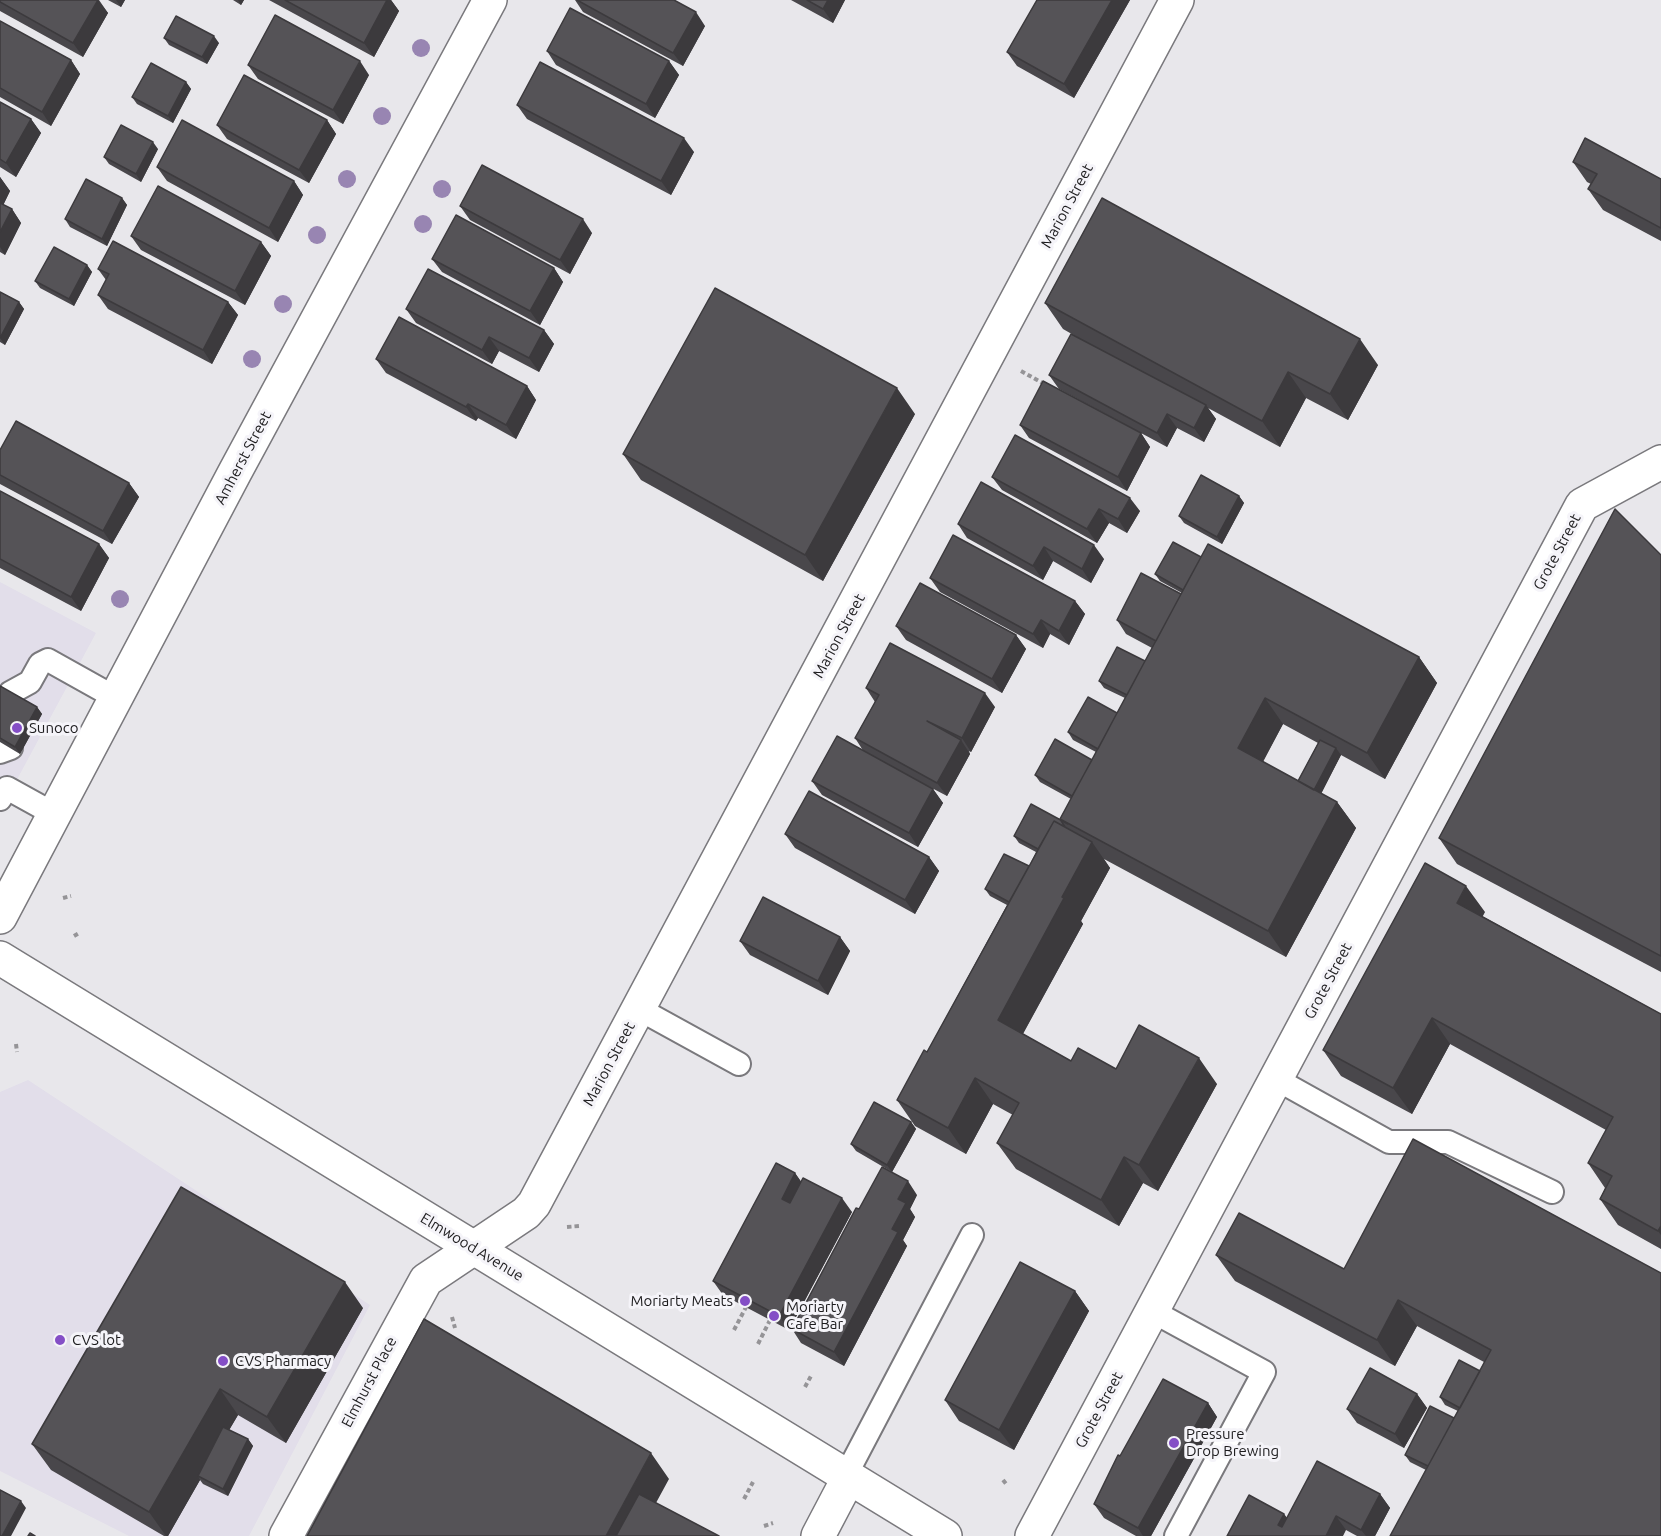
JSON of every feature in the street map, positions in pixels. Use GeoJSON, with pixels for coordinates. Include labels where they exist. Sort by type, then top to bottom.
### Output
{"type":"FeatureCollection","features":[{"type":"Feature","properties":{"kind":"street","name":"Amherst Street"},"geometry":{"type":"LineString","coordinates":[[0,917],[235,472],[490,0]]}},
{"type":"Feature","properties":{"kind":"street","name":"Marion Street"},"geometry":{"type":"LineString","coordinates":[[473,1248],[526,1213],[534,1204],[1177,0]]}},
{"type":"Feature","properties":{"kind":"street","name":"Grote Street"},"geometry":{"type":"LineString","coordinates":[[1032,1536],[1582,505],[1661,462]]}},
{"type":"Feature","properties":{"kind":"street","name":"Elmwood Avenue"},"geometry":{"type":"LineString","coordinates":[[0,958],[945,1536]]}},
{"type":"Feature","properties":{"kind":"street","name":"Elmhurst Place"},"geometry":{"type":"LineString","coordinates":[[286,1536],[426,1280],[473,1248]]}},
{"type":"Feature","properties":{"kind":"street"},"geometry":{"type":"LineString","coordinates":[[818,1536],[847,1476]]}},
{"type":"Feature","properties":{"kind":"lane"},"geometry":{"type":"LineString","coordinates":[[34,706],[20,687],[40,664],[48,660],[116,698]]}},
{"type":"Feature","properties":{"kind":"lane"},"geometry":{"type":"LineString","coordinates":[[2,785],[54,814]]}},
{"type":"Feature","properties":{"kind":"lane"},"geometry":{"type":"LineString","coordinates":[[639,1009],[739,1064]]}},
{"type":"Feature","properties":{"kind":"lane"},"geometry":{"type":"LineString","coordinates":[[1276,1079],[1389,1142],[1448,1142],[1552,1192]]}},
{"type":"Feature","properties":{"kind":"lane"},"geometry":{"type":"LineString","coordinates":[[847,1476],[972,1235]]}},
{"type":"Feature","properties":{"kind":"lane"},"geometry":{"type":"LineString","coordinates":[[1152,1311],[1264,1372],[1176,1536]]}},
{"type":"Feature","properties":{"kind":"path"},"geometry":{"type":"LineString","coordinates":[[1029,376],[1052,388]]}},
{"type":"Feature","properties":{"kind":"path"},"geometry":{"type":"LineString","coordinates":[[63,898],[71,896]]}},
{"type":"Feature","properties":{"kind":"path"},"geometry":{"type":"LineString","coordinates":[[74,936],[79,933]]}},
{"type":"Feature","properties":{"kind":"path"},"geometry":{"type":"LineString","coordinates":[[16,1044],[17,1053]]}},
{"type":"Feature","properties":{"kind":"path"},"geometry":{"type":"LineString","coordinates":[[567,1227],[579,1226]]}},
{"type":"Feature","properties":{"kind":"path"},"geometry":{"type":"LineString","coordinates":[[734,1330],[746,1307]]}},
{"type":"Feature","properties":{"kind":"path"},"geometry":{"type":"LineString","coordinates":[[452,1317],[455,1328]]}},
{"type":"Feature","properties":{"kind":"path"},"geometry":{"type":"LineString","coordinates":[[758,1344],[770,1320]]}},
{"type":"Feature","properties":{"kind":"path"},"geometry":{"type":"LineString","coordinates":[[805,1387],[811,1376]]}},
{"type":"Feature","properties":{"kind":"path"},"geometry":{"type":"LineString","coordinates":[[1003,1480],[1007,1485]]}},
{"type":"Feature","properties":{"kind":"path"},"geometry":{"type":"LineString","coordinates":[[744,1499],[753,1482]]}},
{"type":"Feature","properties":{"kind":"path"},"geometry":{"type":"LineString","coordinates":[[764,1526],[773,1523]]}},
{"type":"Feature","properties":{"kind":"shaded area"},"geometry":{"type":"Polygon","coordinates":[[[0,582],[96,633],[0,811],[0,582]]]}},
{"type":"Feature","properties":{"kind":"shaded area"},"geometry":{"type":"Polygon","coordinates":[[[28,1080],[370,1305],[249,1536],[129,1536],[0,1471],[0,1092],[28,1080]]]}},
{"type":"Feature","properties":{"kind":"building"},"geometry":{"type":"Polygon","coordinates":[[[0,0],[98,0],[73,43],[0,0]]]}},
{"type":"Feature","properties":{"kind":"building"},"geometry":{"type":"Polygon","coordinates":[[[285,0],[387,0],[364,43],[285,0]]]}},
{"type":"Feature","properties":{"kind":"building"},"geometry":{"type":"Polygon","coordinates":[[[577,0],[674,0],[696,12],[673,53],[577,0]]]}},
{"type":"Feature","properties":{"kind":"building"},"geometry":{"type":"Polygon","coordinates":[[[807,0],[828,0],[823,9],[807,0]]]}},
{"type":"Feature","properties":{"kind":"building"},"geometry":{"type":"Polygon","coordinates":[[[1037,0],[1112,0],[1064,84],[1007,52],[1037,0]]]}},
{"type":"Feature","properties":{"kind":"building"},"geometry":{"type":"Polygon","coordinates":[[[570,8],[669,61],[646,104],[547,51],[570,8]]]}},
{"type":"Feature","properties":{"kind":"building"},"geometry":{"type":"Polygon","coordinates":[[[275,15],[360,61],[333,110],[248,65],[275,15]]]}},
{"type":"Feature","properties":{"kind":"building"},"geometry":{"type":"Polygon","coordinates":[[[176,16],[214,36],[202,57],[164,38],[176,16]]]}},
{"type":"Feature","properties":{"kind":"building"},"geometry":{"type":"Polygon","coordinates":[[[0,21],[71,60],[42,112],[0,88],[0,21]]]}},
{"type":"Feature","properties":{"kind":"building"},"geometry":{"type":"Polygon","coordinates":[[[540,62],[684,138],[661,181],[517,105],[540,62]]]}},
{"type":"Feature","properties":{"kind":"building"},"geometry":{"type":"Polygon","coordinates":[[[151,63],[186,82],[168,116],[132,97],[151,63]]]}},
{"type":"Feature","properties":{"kind":"building"},"geometry":{"type":"Polygon","coordinates":[[[244,75],[327,120],[299,170],[217,125],[244,75]]]}},
{"type":"Feature","properties":{"kind":"building"},"geometry":{"type":"Polygon","coordinates":[[[0,102],[31,119],[6,163],[0,159],[0,102]]]}},
{"type":"Feature","properties":{"kind":"building"},"geometry":{"type":"Polygon","coordinates":[[[182,120],[294,181],[269,228],[157,167],[182,120]]]}},
{"type":"Feature","properties":{"kind":"building"},"geometry":{"type":"Polygon","coordinates":[[[121,125],[153,142],[136,174],[104,157],[121,125]]]}},
{"type":"Feature","properties":{"kind":"building"},"geometry":{"type":"Polygon","coordinates":[[[1585,138],[1661,179],[1661,228],[1588,189],[1597,174],[1573,162],[1585,138]]]}},
{"type":"Feature","properties":{"kind":"building"},"geometry":{"type":"Polygon","coordinates":[[[482,165],[583,219],[560,260],[460,206],[482,165]]]}},
{"type":"Feature","properties":{"kind":"building"},"geometry":{"type":"Polygon","coordinates":[[[86,179],[122,198],[102,239],[65,219],[86,179]]]}},
{"type":"Feature","properties":{"kind":"building"},"geometry":{"type":"Polygon","coordinates":[[[158,186],[261,242],[235,291],[131,236],[158,186]]]}},
{"type":"Feature","properties":{"kind":"building"},"geometry":{"type":"Polygon","coordinates":[[[1102,198],[1360,339],[1330,394],[1288,372],[1262,421],[1045,303],[1102,198]]]}},
{"type":"Feature","properties":{"kind":"building"},"geometry":{"type":"Polygon","coordinates":[[[0,203],[12,209],[0,232],[0,203]]]}},
{"type":"Feature","properties":{"kind":"building"},"geometry":{"type":"Polygon","coordinates":[[[456,215],[554,268],[530,311],[432,259],[456,215]]]}},
{"type":"Feature","properties":{"kind":"building"},"geometry":{"type":"Polygon","coordinates":[[[113,241],[228,302],[203,350],[98,295],[109,274],[98,269],[113,241]]]}},
{"type":"Feature","properties":{"kind":"building"},"geometry":{"type":"Polygon","coordinates":[[[54,247],[87,265],[69,299],[35,281],[54,247]]]}},
{"type":"Feature","properties":{"kind":"building"},"geometry":{"type":"Polygon","coordinates":[[[428,269],[544,330],[529,358],[489,337],[482,350],[406,309],[428,269]]]}},
{"type":"Feature","properties":{"kind":"building"},"geometry":{"type":"Polygon","coordinates":[[[715,288],[897,388],[805,555],[623,454],[715,288]]]}},
{"type":"Feature","properties":{"kind":"building"},"geometry":{"type":"Polygon","coordinates":[[[0,292],[19,302],[0,338],[0,292]]]}},
{"type":"Feature","properties":{"kind":"building"},"geometry":{"type":"Polygon","coordinates":[[[399,317],[527,386],[506,425],[468,404],[466,407],[376,359],[399,317]]]}},
{"type":"Feature","properties":{"kind":"building"},"geometry":{"type":"Polygon","coordinates":[[[1071,334],[1206,405],[1194,428],[1167,414],[1157,433],[1049,375],[1071,334]]]}},
{"type":"Feature","properties":{"kind":"building"},"geometry":{"type":"Polygon","coordinates":[[[1043,381],[1141,433],[1118,477],[1020,425],[1043,381]]]}},
{"type":"Feature","properties":{"kind":"building"},"geometry":{"type":"Polygon","coordinates":[[[16,421],[129,483],[103,531],[0,475],[0,450],[16,421]]]}},
{"type":"Feature","properties":{"kind":"building"},"geometry":{"type":"Polygon","coordinates":[[[1015,435],[1130,498],[1118,519],[1099,509],[1087,529],[992,477],[1015,435]]]}},
{"type":"Feature","properties":{"kind":"building"},"geometry":{"type":"Polygon","coordinates":[[[1201,475],[1239,496],[1217,537],[1179,516],[1201,475]]]}},
{"type":"Feature","properties":{"kind":"building"},"geometry":{"type":"Polygon","coordinates":[[[981,482],[1094,545],[1082,569],[1044,547],[1033,566],[958,524],[981,482]]]}},
{"type":"Feature","properties":{"kind":"building"},"geometry":{"type":"Polygon","coordinates":[[[0,491],[99,544],[71,597],[0,559],[0,491]]]}},
{"type":"Feature","properties":{"kind":"building"},"geometry":{"type":"Polygon","coordinates":[[[1615,509],[1661,555],[1661,956],[1439,838],[1615,509]]]}},
{"type":"Feature","properties":{"kind":"building"},"geometry":{"type":"Polygon","coordinates":[[[953,535],[1075,601],[1059,631],[1041,620],[1033,634],[930,578],[953,535]]]}},
{"type":"Feature","properties":{"kind":"building"},"geometry":{"type":"Polygon","coordinates":[[[1173,542],[1201,557],[1183,590],[1155,574],[1173,542]]]}},
{"type":"Feature","properties":{"kind":"building"},"geometry":{"type":"Polygon","coordinates":[[[1208,544],[1419,657],[1367,753],[1265,698],[1238,748],[1337,802],[1268,931],[1060,819],[1208,544]]]}},
{"type":"Feature","properties":{"kind":"building"},"geometry":{"type":"Polygon","coordinates":[[[1141,573],[1181,594],[1156,641],[1117,620],[1141,573]]]}},
{"type":"Feature","properties":{"kind":"building"},"geometry":{"type":"Polygon","coordinates":[[[920,583],[1016,635],[992,679],[896,626],[920,583]]]}},
{"type":"Feature","properties":{"kind":"building"},"geometry":{"type":"Polygon","coordinates":[[[890,643],[985,693],[962,738],[927,721],[961,740],[937,783],[855,738],[879,695],[866,688],[890,643]]]}},
{"type":"Feature","properties":{"kind":"building"},"geometry":{"type":"Polygon","coordinates":[[[1117,647],[1145,661],[1127,695],[1099,681],[1117,647]]]}},
{"type":"Feature","properties":{"kind":"building","name":"Sunoco"},"geometry":{"type":"Polygon","coordinates":[[[0,686],[37,707],[15,747],[0,738],[0,686]]]}},
{"type":"Feature","properties":{"kind":"building"},"geometry":{"type":"Polygon","coordinates":[[[1088,697],[1117,713],[1098,749],[1068,732],[1088,697]]]}},
{"type":"Feature","properties":{"kind":"building"},"geometry":{"type":"Polygon","coordinates":[[[837,736],[933,789],[909,833],[812,781],[837,736]]]}},
{"type":"Feature","properties":{"kind":"building"},"geometry":{"type":"Polygon","coordinates":[[[1055,739],[1092,760],[1072,796],[1035,775],[1055,739]]]}},
{"type":"Feature","properties":{"kind":"building"},"geometry":{"type":"Polygon","coordinates":[[[1320,740],[1336,748],[1314,790],[1298,781],[1320,740]]]}},
{"type":"Feature","properties":{"kind":"building"},"geometry":{"type":"Polygon","coordinates":[[[809,791],[929,857],[905,900],[785,834],[809,791]]]}},
{"type":"Feature","properties":{"kind":"building"},"geometry":{"type":"Polygon","coordinates":[[[1031,804],[1061,820],[1065,827],[1054,821],[1038,849],[1014,836],[1031,804]]]}},
{"type":"Feature","properties":{"kind":"building"},"geometry":{"type":"Polygon","coordinates":[[[1054,821],[1092,842],[998,1020],[1071,1061],[1078,1048],[1116,1069],[1139,1025],[1199,1058],[1139,1165],[1124,1157],[1101,1200],[997,1143],[1019,1103],[975,1078],[948,1128],[897,1100],[924,1050],[927,1052],[1054,821]]]}},
{"type":"Feature","properties":{"kind":"building"},"geometry":{"type":"Polygon","coordinates":[[[1004,854],[1029,866],[1009,902],[985,889],[1004,854]]]}},
{"type":"Feature","properties":{"kind":"building"},"geometry":{"type":"Polygon","coordinates":[[[1425,863],[1466,886],[1457,903],[1661,1014],[1661,1226],[1658,1231],[1600,1199],[1612,1176],[1588,1163],[1613,1117],[1432,1018],[1393,1088],[1323,1050],[1425,863]]]}},
{"type":"Feature","properties":{"kind":"building"},"geometry":{"type":"Polygon","coordinates":[[[763,897],[840,937],[818,981],[740,941],[763,897]]]}},
{"type":"Feature","properties":{"kind":"building"},"geometry":{"type":"Polygon","coordinates":[[[874,1102],[911,1122],[887,1165],[851,1144],[874,1102]]]}},
{"type":"Feature","properties":{"kind":"building"},"geometry":{"type":"Polygon","coordinates":[[[1413,1139],[1661,1273],[1661,1536],[1390,1536],[1491,1350],[1398,1300],[1377,1340],[1216,1255],[1239,1213],[1344,1269],[1413,1139]]]}},
{"type":"Feature","properties":{"kind":"building"},"geometry":{"type":"Polygon","coordinates":[[[776,1163],[795,1173],[782,1199],[790,1203],[803,1178],[842,1198],[779,1316],[713,1281],[776,1163]]]}},
{"type":"Feature","properties":{"kind":"building"},"geometry":{"type":"Polygon","coordinates":[[[882,1167],[908,1181],[898,1199],[906,1203],[892,1229],[898,1232],[834,1352],[792,1329],[856,1208],[859,1209],[882,1167]]]}},
{"type":"Feature","properties":{"kind":"building","name":"CVS Pharmacy"},"geometry":{"type":"Polygon","coordinates":[[[181,1187],[345,1282],[267,1417],[220,1389],[149,1512],[32,1444],[181,1187]]]}},
{"type":"Feature","properties":{"kind":"building"},"geometry":{"type":"Polygon","coordinates":[[[1020,1262],[1075,1291],[999,1430],[945,1400],[1020,1262]]]}},
{"type":"Feature","properties":{"kind":"building"},"geometry":{"type":"Polygon","coordinates":[[[424,1319],[651,1453],[606,1536],[307,1536],[424,1319]]]}},
{"type":"Feature","properties":{"kind":"building"},"geometry":{"type":"Polygon","coordinates":[[[1459,1360],[1480,1371],[1460,1408],[1440,1397],[1459,1360]]]}},
{"type":"Feature","properties":{"kind":"building"},"geometry":{"type":"Polygon","coordinates":[[[1370,1368],[1417,1394],[1395,1434],[1347,1409],[1370,1368]]]}},
{"type":"Feature","properties":{"kind":"building","name":"Pressure Drop Brewing"},"geometry":{"type":"Polygon","coordinates":[[[1163,1379],[1208,1403],[1138,1528],[1094,1504],[1118,1455],[1120,1456],[1163,1379]]]}},
{"type":"Feature","properties":{"kind":"building"},"geometry":{"type":"Polygon","coordinates":[[[1430,1406],[1454,1418],[1428,1466],[1405,1455],[1430,1406]]]}},
{"type":"Feature","properties":{"kind":"building"},"geometry":{"type":"Polygon","coordinates":[[[223,1427],[248,1439],[223,1489],[198,1476],[223,1427]]]}},
{"type":"Feature","properties":{"kind":"building"},"geometry":{"type":"Polygon","coordinates":[[[1317,1461],[1380,1494],[1361,1530],[1336,1516],[1326,1536],[1227,1536],[1249,1495],[1284,1514],[1278,1525],[1282,1527],[1317,1461]]]}},
{"type":"Feature","properties":{"kind":"building"},"geometry":{"type":"Polygon","coordinates":[[[0,1490],[21,1501],[2,1536],[0,1536],[0,1490]]]}},
{"type":"Feature","properties":{"kind":"building"},"geometry":{"type":"Polygon","coordinates":[[[639,1494],[719,1536],[616,1536],[639,1494]]]}},
{"type":"Feature","properties":{"kind":"place","name":"Sunoco"},"geometry":{"type":"Point","coordinates":[17,728]}},
{"type":"Feature","properties":{"kind":"place","name":"Moriarty Meats"},"geometry":{"type":"Point","coordinates":[745,1301]}},
{"type":"Feature","properties":{"kind":"place","name":"Moriarty Cafe Bar"},"geometry":{"type":"Point","coordinates":[774,1316]}},
{"type":"Feature","properties":{"kind":"place","name":"CVS lot"},"geometry":{"type":"Point","coordinates":[60,1340]}},
{"type":"Feature","properties":{"kind":"place","name":"CVS Pharmacy"},"geometry":{"type":"Point","coordinates":[223,1361]}},
{"type":"Feature","properties":{"kind":"place","name":"Pressure Drop Brewing"},"geometry":{"type":"Point","coordinates":[1174,1443]}}]}
